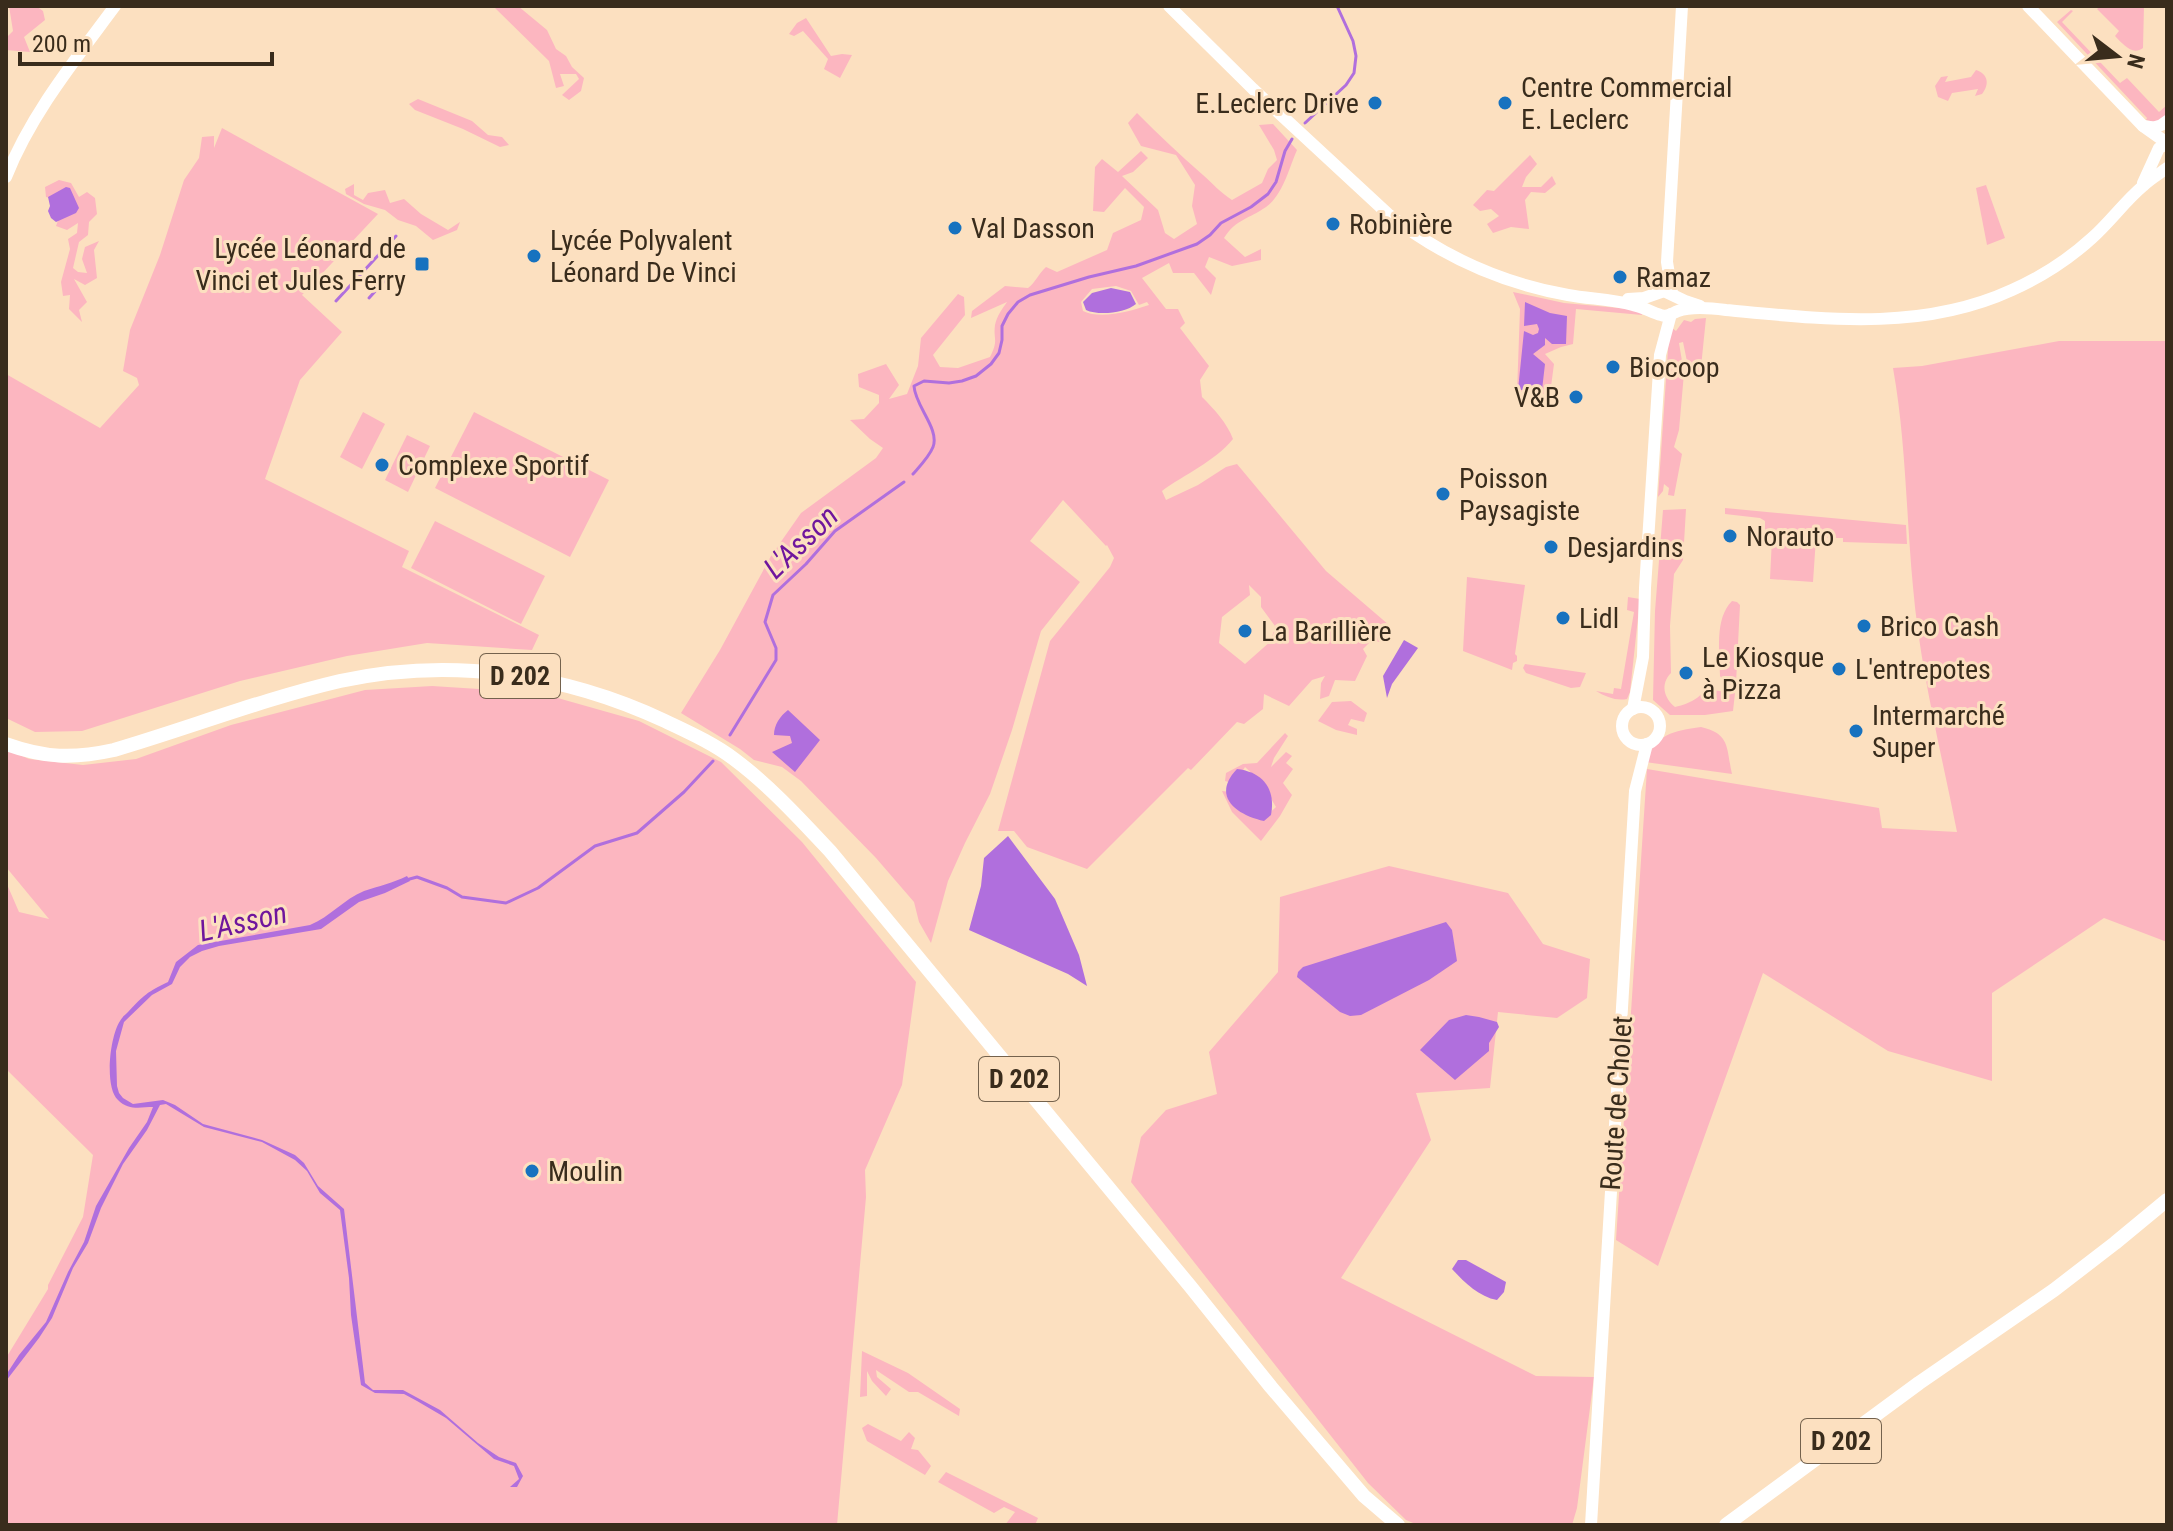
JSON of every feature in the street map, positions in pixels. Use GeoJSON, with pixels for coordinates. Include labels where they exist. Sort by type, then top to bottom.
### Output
{"type":"FeatureCollection","features":[{"type":"Feature","properties":{"kind":"main road"},"geometry":{"type":"LineString","coordinates":[[6,177],[23,138],[39,112],[115,6]]}},
{"type":"Feature","properties":{"kind":"main road"},"geometry":{"type":"LineString","coordinates":[[1169,6],[1388,214],[1437,249],[1506,280],[1566,294],[1616,301],[1663,316],[1711,308],[1852,320],[1917,317],[1966,307],[2011,291],[2068,258],[2094,237],[2142,186],[2167,168],[2158,162],[2145,128]]}},
{"type":"Feature","properties":{"kind":"main road"},"geometry":{"type":"LineString","coordinates":[[1660,355],[1677,305],[1667,262],[1682,6]]}},
{"type":"Feature","properties":{"kind":"main road"},"geometry":{"type":"LineString","coordinates":[[2028,6],[2145,128],[2167,143],[2159,148],[2142,186]]}},
{"type":"Feature","properties":{"kind":"main road"},"geometry":{"type":"LineString","coordinates":[[2145,128],[2160,126],[2167,121]]}},
{"type":"Feature","properties":{"kind":"main road"},"geometry":{"type":"LineString","coordinates":[[1650,709],[1643,657],[1660,355],[1652,305],[1667,262]]}},
{"type":"Feature","properties":{"kind":"main road"},"geometry":{"type":"LineString","coordinates":[[1616,301],[1664,291],[1711,308]]}},
{"type":"Feature","properties":{"kind":"main road"},"geometry":{"type":"LineString","coordinates":[[1633,709],[1643,657]]}},
{"type":"Feature","properties":{"kind":"main road","name":"D 202"},"geometry":{"type":"LineString","coordinates":[[6,744],[52,756],[93,755],[340,681],[426,670],[486,671],[547,680],[631,706],[691,733],[733,759],[785,804],[830,851],[1281,1399],[1364,1496],[1398,1525]]}},
{"type":"Feature","properties":{"kind":"main road"},"geometry":{"type":"LineString","coordinates":[[1633,709],[1650,709],[1659,718],[1660,729],[1655,739],[1638,745],[1623,732],[1625,716],[1633,709]]}},
{"type":"Feature","properties":{"kind":"main road","name":"Route de Cholet"},"geometry":{"type":"LineString","coordinates":[[1592,1486],[1635,791],[1630,741]]}},
{"type":"Feature","properties":{"kind":"main road","name":"Route de Cholet"},"geometry":{"type":"LineString","coordinates":[[1635,791],[1647,744]]}},
{"type":"Feature","properties":{"kind":"main road","name":"D 202"},"geometry":{"type":"LineString","coordinates":[[1726,1525],[1955,1357],[2007,1312],[2167,1200]]}},
{"type":"Feature","properties":{"kind":"main road"},"geometry":{"type":"LineString","coordinates":[[1582,1525],[1592,1486]]}},
{"type":"Feature","properties":{"kind":"main road"},"geometry":{"type":"LineString","coordinates":[[1591,1525],[1592,1486]]}},
{"type":"Feature","properties":{"kind":"shaded area"},"geometry":{"type":"Polygon","coordinates":[[[9,6],[36,6],[43,11],[45,20],[24,37],[30,52],[6,50],[6,36],[13,31],[9,6]]]}},
{"type":"Feature","properties":{"kind":"shaded area"},"geometry":{"type":"Polygon","coordinates":[[[493,6],[518,6],[547,30],[556,49],[584,78],[581,91],[569,100],[562,95],[579,79],[576,74],[560,74],[564,86],[556,88],[549,61],[493,6]]]}},
{"type":"Feature","properties":{"kind":"shaded area"},"geometry":{"type":"Polygon","coordinates":[[[2101,6],[2144,6],[2143,48],[2131,50],[2115,36],[2119,31],[2097,9],[2101,6]]]}},
{"type":"Feature","properties":{"kind":"shaded area"},"geometry":{"type":"Polygon","coordinates":[[[2071,10],[2062,22],[2120,83],[2127,78],[2159,112],[2167,105],[2167,115],[2158,123],[2146,120],[2057,22],[2071,10]]]}},
{"type":"Feature","properties":{"kind":"shaded area"},"geometry":{"type":"Polygon","coordinates":[[[806,18],[831,56],[852,55],[840,78],[824,69],[828,59],[803,31],[794,36],[789,34],[797,23],[806,18]]]}},
{"type":"Feature","properties":{"kind":"shaded area"},"geometry":{"type":"Polygon","coordinates":[[[1976,70],[1986,80],[1982,94],[1975,96],[1978,89],[1952,93],[1948,101],[1938,97],[1935,86],[1941,77],[1948,76],[1945,82],[1971,77],[1976,70]]]}},
{"type":"Feature","properties":{"kind":"shaded area"},"geometry":{"type":"Polygon","coordinates":[[[418,99],[472,121],[488,135],[502,137],[509,145],[500,147],[415,110],[409,104],[418,99]]]}},
{"type":"Feature","properties":{"kind":"shaded area"},"geometry":{"type":"Polygon","coordinates":[[[1137,113],[1232,200],[1262,183],[1268,169],[1277,160],[1259,125],[1273,124],[1297,150],[1272,202],[1238,223],[1224,238],[1245,257],[1261,249],[1261,260],[1232,266],[1209,257],[1205,267],[1216,278],[1211,295],[1194,273],[1173,273],[1169,263],[1142,278],[1166,309],[1178,309],[1185,323],[1180,328],[1209,366],[1200,380],[1202,397],[1216,411],[1233,439],[1208,461],[1162,491],[1166,500],[1237,464],[1326,571],[1389,625],[1384,642],[1371,641],[1363,649],[1367,656],[1355,681],[1335,680],[1329,696],[1320,699],[1321,683],[1325,676],[1312,680],[1289,706],[1264,694],[1263,709],[1244,724],[1237,722],[1087,869],[1027,847],[1014,831],[998,831],[1050,641],[1114,558],[1107,545],[1063,500],[1030,541],[1080,582],[1041,631],[990,794],[948,881],[931,943],[919,922],[914,902],[801,781],[782,767],[754,760],[681,713],[720,650],[771,556],[801,513],[876,458],[883,448],[850,420],[864,419],[879,403],[879,395],[859,387],[858,374],[886,364],[899,385],[889,399],[907,394],[918,366],[921,338],[958,294],[964,297],[965,315],[933,355],[940,367],[958,368],[990,357],[995,343],[996,322],[1007,302],[971,318],[972,311],[1005,286],[1028,288],[1046,267],[1057,272],[1107,250],[1113,233],[1141,220],[1144,207],[1125,188],[1104,212],[1093,211],[1095,167],[1102,159],[1118,172],[1141,151],[1148,158],[1133,172],[1122,176],[1158,210],[1165,233],[1174,239],[1197,224],[1192,206],[1195,185],[1176,155],[1141,146],[1128,123],[1137,113]],[[1116,286],[1092,289],[1081,302],[1083,311],[1107,315],[1149,305],[1147,302],[1139,305],[1131,291],[1116,286]],[[1249,585],[1250,595],[1222,617],[1219,643],[1245,664],[1271,641],[1275,626],[1261,607],[1261,597],[1249,585]]]}},
{"type":"Feature","properties":{"kind":"shaded area"},"geometry":{"type":"Polygon","coordinates":[[[222,128],[378,214],[302,295],[342,332],[300,380],[265,479],[409,551],[402,567],[539,635],[532,650],[427,643],[347,656],[240,681],[82,731],[35,732],[6,718],[6,374],[100,428],[139,385],[137,378],[123,371],[130,330],[160,255],[184,180],[199,158],[202,137],[214,136],[214,148],[222,128]]]}},
{"type":"Feature","properties":{"kind":"shaded area"},"geometry":{"type":"Polygon","coordinates":[[[1530,155],[1537,164],[1522,187],[1541,187],[1552,176],[1556,184],[1545,193],[1531,192],[1525,200],[1529,229],[1511,227],[1493,233],[1487,224],[1499,216],[1491,209],[1480,211],[1473,205],[1487,190],[1494,191],[1530,155]]]}},
{"type":"Feature","properties":{"kind":"shaded area"},"geometry":{"type":"Polygon","coordinates":[[[59,180],[71,183],[79,197],[87,192],[95,198],[97,214],[89,222],[88,235],[79,242],[73,268],[87,273],[82,259],[85,247],[99,241],[94,250],[97,278],[85,285],[74,279],[87,302],[79,310],[82,322],[69,309],[70,295],[63,296],[61,282],[70,249],[68,239],[77,233],[78,223],[67,230],[56,226],[60,215],[55,199],[46,197],[45,187],[59,180]]]}},
{"type":"Feature","properties":{"kind":"shaded area"},"geometry":{"type":"Polygon","coordinates":[[[354,184],[354,195],[363,200],[368,193],[385,190],[390,203],[404,199],[421,214],[448,230],[460,222],[457,230],[433,240],[416,226],[346,194],[345,189],[354,184]]]}},
{"type":"Feature","properties":{"kind":"shaded area"},"geometry":{"type":"Polygon","coordinates":[[[1986,185],[2005,238],[1987,245],[1976,188],[1986,185]]]}},
{"type":"Feature","properties":{"kind":"shaded area"},"geometry":{"type":"Polygon","coordinates":[[[66,187],[70,188],[79,208],[76,213],[56,222],[48,211],[48,197],[66,187]]]}},
{"type":"Feature","properties":{"kind":"shaded area"},"geometry":{"type":"Polygon","coordinates":[[[1111,288],[1130,292],[1136,304],[1112,313],[1086,310],[1083,302],[1092,293],[1111,288]]]}},
{"type":"Feature","properties":{"kind":"shaded area"},"geometry":{"type":"Polygon","coordinates":[[[1513,292],[1564,303],[1641,310],[1642,315],[1576,309],[1573,344],[1545,354],[1554,364],[1550,394],[1517,393],[1520,309],[1513,292]]]}},
{"type":"Feature","properties":{"kind":"shaded area"},"geometry":{"type":"Polygon","coordinates":[[[1525,302],[1550,313],[1567,316],[1566,344],[1552,344],[1545,338],[1545,345],[1533,354],[1545,364],[1542,390],[1518,390],[1524,331],[1533,335],[1539,329],[1537,324],[1524,326],[1525,302]]]}},
{"type":"Feature","properties":{"kind":"shaded area"},"geometry":{"type":"Polygon","coordinates":[[[1706,318],[1700,377],[1690,376],[1683,342],[1679,343],[1684,373],[1679,430],[1674,447],[1682,454],[1674,496],[1668,495],[1669,488],[1664,484],[1658,497],[1669,335],[1672,328],[1676,331],[1684,320],[1691,322],[1706,318]]]}},
{"type":"Feature","properties":{"kind":"shaded area"},"geometry":{"type":"Polygon","coordinates":[[[2059,341],[2167,341],[2167,942],[2104,918],[1992,993],[1992,1081],[1888,1051],[1763,973],[1658,1266],[1616,1240],[1647,769],[1879,808],[1882,828],[1957,832],[1916,618],[1903,450],[1893,368],[1922,366],[2059,341]]]}},
{"type":"Feature","properties":{"kind":"shaded area"},"geometry":{"type":"Polygon","coordinates":[[[363,412],[385,424],[362,469],[340,457],[363,412]]]}},
{"type":"Feature","properties":{"kind":"shaded area"},"geometry":{"type":"Polygon","coordinates":[[[474,412],[609,480],[570,557],[435,488],[474,412]]]}},
{"type":"Feature","properties":{"kind":"shaded area"},"geometry":{"type":"Polygon","coordinates":[[[407,435],[430,446],[408,492],[385,480],[407,435]]]}},
{"type":"Feature","properties":{"kind":"shaded area"},"geometry":{"type":"Polygon","coordinates":[[[1725,508],[1906,525],[1907,544],[1816,538],[1813,582],[1770,579],[1772,538],[1765,537],[1765,521],[1725,514],[1725,508]]]}},
{"type":"Feature","properties":{"kind":"shaded area"},"geometry":{"type":"Polygon","coordinates":[[[1686,509],[1683,560],[1674,574],[1670,626],[1671,673],[1665,682],[1665,691],[1675,707],[1696,699],[1704,689],[1735,693],[1733,711],[1670,715],[1653,700],[1655,611],[1663,510],[1686,509]]]}},
{"type":"Feature","properties":{"kind":"shaded area"},"geometry":{"type":"Polygon","coordinates":[[[435,521],[545,576],[521,624],[411,568],[435,521]]]}},
{"type":"Feature","properties":{"kind":"shaded area"},"geometry":{"type":"Polygon","coordinates":[[[1467,577],[1525,585],[1515,654],[1517,661],[1513,663],[1512,670],[1463,651],[1467,577]]]}},
{"type":"Feature","properties":{"kind":"shaded area"},"geometry":{"type":"Polygon","coordinates":[[[1628,597],[1640,599],[1630,692],[1627,699],[1619,699],[1596,691],[1613,694],[1614,688],[1621,689],[1634,612],[1627,610],[1628,597]]]}},
{"type":"Feature","properties":{"kind":"shaded area"},"geometry":{"type":"Polygon","coordinates":[[[1732,601],[1740,605],[1736,683],[1729,685],[1720,676],[1719,637],[1726,608],[1732,601]]]}},
{"type":"Feature","properties":{"kind":"shaded area"},"geometry":{"type":"Polygon","coordinates":[[[1404,640],[1418,648],[1392,684],[1387,698],[1383,676],[1404,640]]]}},
{"type":"Feature","properties":{"kind":"shaded area"},"geometry":{"type":"Polygon","coordinates":[[[1525,664],[1586,673],[1580,687],[1571,688],[1526,673],[1523,668],[1525,664]]]}},
{"type":"Feature","properties":{"kind":"shaded area"},"geometry":{"type":"Polygon","coordinates":[[[432,686],[540,693],[639,721],[721,762],[802,842],[916,982],[902,1085],[865,1170],[866,1197],[837,1525],[6,1525],[6,1358],[48,1289],[83,1217],[93,1155],[6,1069],[6,882],[19,912],[49,919],[6,867],[6,749],[29,759],[83,765],[136,759],[231,725],[365,690],[432,686]]]}},
{"type":"Feature","properties":{"kind":"shaded area"},"geometry":{"type":"Polygon","coordinates":[[[1351,701],[1367,713],[1364,722],[1351,719],[1348,725],[1357,729],[1357,735],[1318,721],[1332,702],[1351,701]]]}},
{"type":"Feature","properties":{"kind":"shaded area"},"geometry":{"type":"Polygon","coordinates":[[[788,710],[820,740],[795,772],[772,752],[792,743],[790,736],[774,735],[778,721],[788,710]]]}},
{"type":"Feature","properties":{"kind":"shaded area"},"geometry":{"type":"Polygon","coordinates":[[[1701,727],[1718,734],[1726,743],[1732,774],[1645,762],[1660,740],[1682,730],[1701,727]]]}},
{"type":"Feature","properties":{"kind":"shaded area"},"geometry":{"type":"Polygon","coordinates":[[[1285,733],[1288,736],[1271,767],[1286,752],[1292,756],[1286,763],[1293,769],[1283,783],[1292,795],[1261,841],[1232,812],[1222,791],[1231,792],[1263,819],[1276,807],[1261,782],[1245,767],[1235,784],[1225,781],[1226,773],[1243,764],[1257,763],[1285,733]]]}},
{"type":"Feature","properties":{"kind":"shaded area"},"geometry":{"type":"Polygon","coordinates":[[[1237,769],[1254,774],[1266,783],[1272,806],[1271,815],[1264,821],[1244,814],[1230,803],[1226,788],[1237,769]]]}},
{"type":"Feature","properties":{"kind":"shaded area"},"geometry":{"type":"Polygon","coordinates":[[[1008,836],[1055,899],[1079,955],[1087,986],[1068,974],[969,930],[981,886],[984,858],[1008,836]]]}},
{"type":"Feature","properties":{"kind":"shaded area"},"geometry":{"type":"Polygon","coordinates":[[[1389,866],[1508,893],[1543,944],[1590,959],[1587,998],[1557,1018],[1498,1012],[1490,1088],[1416,1093],[1431,1140],[1341,1278],[1536,1376],[1594,1377],[1577,1508],[1572,1525],[1418,1525],[1406,1520],[1368,1483],[1131,1182],[1141,1137],[1166,1110],[1217,1094],[1209,1052],[1278,972],[1280,897],[1389,866]]]}},
{"type":"Feature","properties":{"kind":"shaded area"},"geometry":{"type":"Polygon","coordinates":[[[407,876],[410,881],[359,902],[321,929],[219,946],[190,957],[180,967],[172,984],[152,995],[124,1022],[116,1051],[117,1086],[123,1098],[133,1104],[163,1100],[203,1124],[262,1140],[295,1155],[304,1163],[318,1186],[344,1209],[365,1383],[373,1390],[403,1390],[440,1410],[478,1443],[499,1457],[516,1463],[523,1476],[517,1487],[510,1487],[519,1479],[514,1466],[494,1459],[446,1418],[404,1394],[375,1393],[361,1385],[340,1210],[320,1193],[307,1171],[295,1160],[262,1142],[204,1127],[166,1104],[160,1105],[123,1164],[52,1318],[6,1381],[6,1375],[19,1355],[46,1322],[84,1242],[96,1206],[153,1107],[126,1106],[118,1100],[111,1084],[111,1049],[116,1028],[123,1017],[146,994],[168,982],[176,962],[198,945],[310,925],[357,894],[407,876]]]}},
{"type":"Feature","properties":{"kind":"shaded area"},"geometry":{"type":"Polygon","coordinates":[[[1446,922],[1452,930],[1457,961],[1429,980],[1361,1015],[1350,1016],[1340,1012],[1297,977],[1303,967],[1446,922]]]}},
{"type":"Feature","properties":{"kind":"shaded area"},"geometry":{"type":"Polygon","coordinates":[[[1466,1015],[1497,1022],[1499,1027],[1489,1043],[1489,1051],[1455,1080],[1420,1050],[1449,1020],[1466,1015]]]}},
{"type":"Feature","properties":{"kind":"shaded area"},"geometry":{"type":"Polygon","coordinates":[[[1458,1260],[1466,1260],[1506,1282],[1504,1292],[1497,1300],[1478,1292],[1452,1269],[1458,1260]]]}},
{"type":"Feature","properties":{"kind":"shaded area"},"geometry":{"type":"Polygon","coordinates":[[[862,1351],[908,1373],[960,1409],[959,1416],[918,1392],[909,1392],[876,1370],[877,1377],[891,1389],[886,1396],[867,1371],[867,1396],[860,1397],[862,1351]]]}},
{"type":"Feature","properties":{"kind":"shaded area"},"geometry":{"type":"Polygon","coordinates":[[[868,1424],[901,1441],[909,1432],[915,1438],[911,1449],[918,1450],[931,1466],[925,1475],[867,1441],[862,1428],[868,1424]]]}},
{"type":"Feature","properties":{"kind":"shaded area"},"geometry":{"type":"Polygon","coordinates":[[[946,1472],[1038,1518],[1035,1525],[1005,1525],[1015,1512],[1004,1507],[994,1513],[938,1482],[946,1472]]]}},
{"type":"Feature","properties":{"kind":"waterway","name":"L'Asson"},"geometry":{"type":"LineString","coordinates":[[1305,123],[1346,85],[1354,73],[1356,56],[1353,41],[1337,6]]}},
{"type":"Feature","properties":{"kind":"waterway","name":"L'Asson"},"geometry":{"type":"LineString","coordinates":[[913,474],[929,454],[934,440],[914,386],[924,381],[949,383],[976,376],[999,353],[1002,326],[1008,314],[1018,302],[1030,295],[1136,266],[1197,244],[1221,223],[1268,194],[1276,182],[1292,139]]}},
{"type":"Feature","properties":{"kind":"waterway"},"geometry":{"type":"LineString","coordinates":[[336,301],[396,236]]}},
{"type":"Feature","properties":{"kind":"waterway"},"geometry":{"type":"LineString","coordinates":[[369,298],[390,275]]}},
{"type":"Feature","properties":{"kind":"waterway","name":"L'Asson"},"geometry":{"type":"LineString","coordinates":[[730,735],[776,660],[776,648],[765,622],[773,595],[835,531],[904,482]]}},
{"type":"Feature","properties":{"kind":"waterway","name":"L'Asson"},"geometry":{"type":"LineString","coordinates":[[406,880],[417,877],[462,897],[506,903],[538,888],[595,846],[637,833],[684,792],[713,761]]}},
{"type":"Feature","properties":{"kind":"place","name":"E.Leclerc Drive"},"geometry":{"type":"Point","coordinates":[1375,103]}},
{"type":"Feature","properties":{"kind":"place","name":"Centre Commercial E. Leclerc"},"geometry":{"type":"Point","coordinates":[1505,103]}},
{"type":"Feature","properties":{"kind":"place","name":"Robinière"},"geometry":{"type":"Point","coordinates":[1333,224]}},
{"type":"Feature","properties":{"kind":"place","name":"Val Dasson"},"geometry":{"type":"Point","coordinates":[955,228]}},
{"type":"Feature","properties":{"kind":"place","name":"Lycée Polyvalent Léonard De Vinci"},"geometry":{"type":"Point","coordinates":[534,256]}},
{"type":"Feature","properties":{"kind":"place","name":"Lycée Léonard de Vinci et Jules Ferry"},"geometry":{"type":"Point","coordinates":[422,264]}},
{"type":"Feature","properties":{"kind":"place","name":"Ramaz"},"geometry":{"type":"Point","coordinates":[1620,277]}},
{"type":"Feature","properties":{"kind":"place","name":"Biocoop"},"geometry":{"type":"Point","coordinates":[1613,367]}},
{"type":"Feature","properties":{"kind":"place","name":"V&B"},"geometry":{"type":"Point","coordinates":[1576,397]}},
{"type":"Feature","properties":{"kind":"place","name":"Complexe Sportif"},"geometry":{"type":"Point","coordinates":[382,465]}},
{"type":"Feature","properties":{"kind":"place","name":"Poisson Paysagiste"},"geometry":{"type":"Point","coordinates":[1443,494]}},
{"type":"Feature","properties":{"kind":"place","name":"Norauto"},"geometry":{"type":"Point","coordinates":[1730,536]}},
{"type":"Feature","properties":{"kind":"place","name":"Desjardins"},"geometry":{"type":"Point","coordinates":[1551,547]}},
{"type":"Feature","properties":{"kind":"place","name":"Lidl"},"geometry":{"type":"Point","coordinates":[1563,618]}},
{"type":"Feature","properties":{"kind":"place","name":"Brico Cash"},"geometry":{"type":"Point","coordinates":[1864,626]}},
{"type":"Feature","properties":{"kind":"place","name":"La Barillière"},"geometry":{"type":"Point","coordinates":[1245,631]}},
{"type":"Feature","properties":{"kind":"place","name":"L'entrepotes"},"geometry":{"type":"Point","coordinates":[1839,669]}},
{"type":"Feature","properties":{"kind":"place","name":"Le Kiosque à Pizza"},"geometry":{"type":"Point","coordinates":[1686,673]}},
{"type":"Feature","properties":{"kind":"place","name":"Intermarché Super"},"geometry":{"type":"Point","coordinates":[1856,731]}},
{"type":"Feature","properties":{"kind":"place","name":"Moulin"},"geometry":{"type":"Point","coordinates":[532,1171]}}]}
